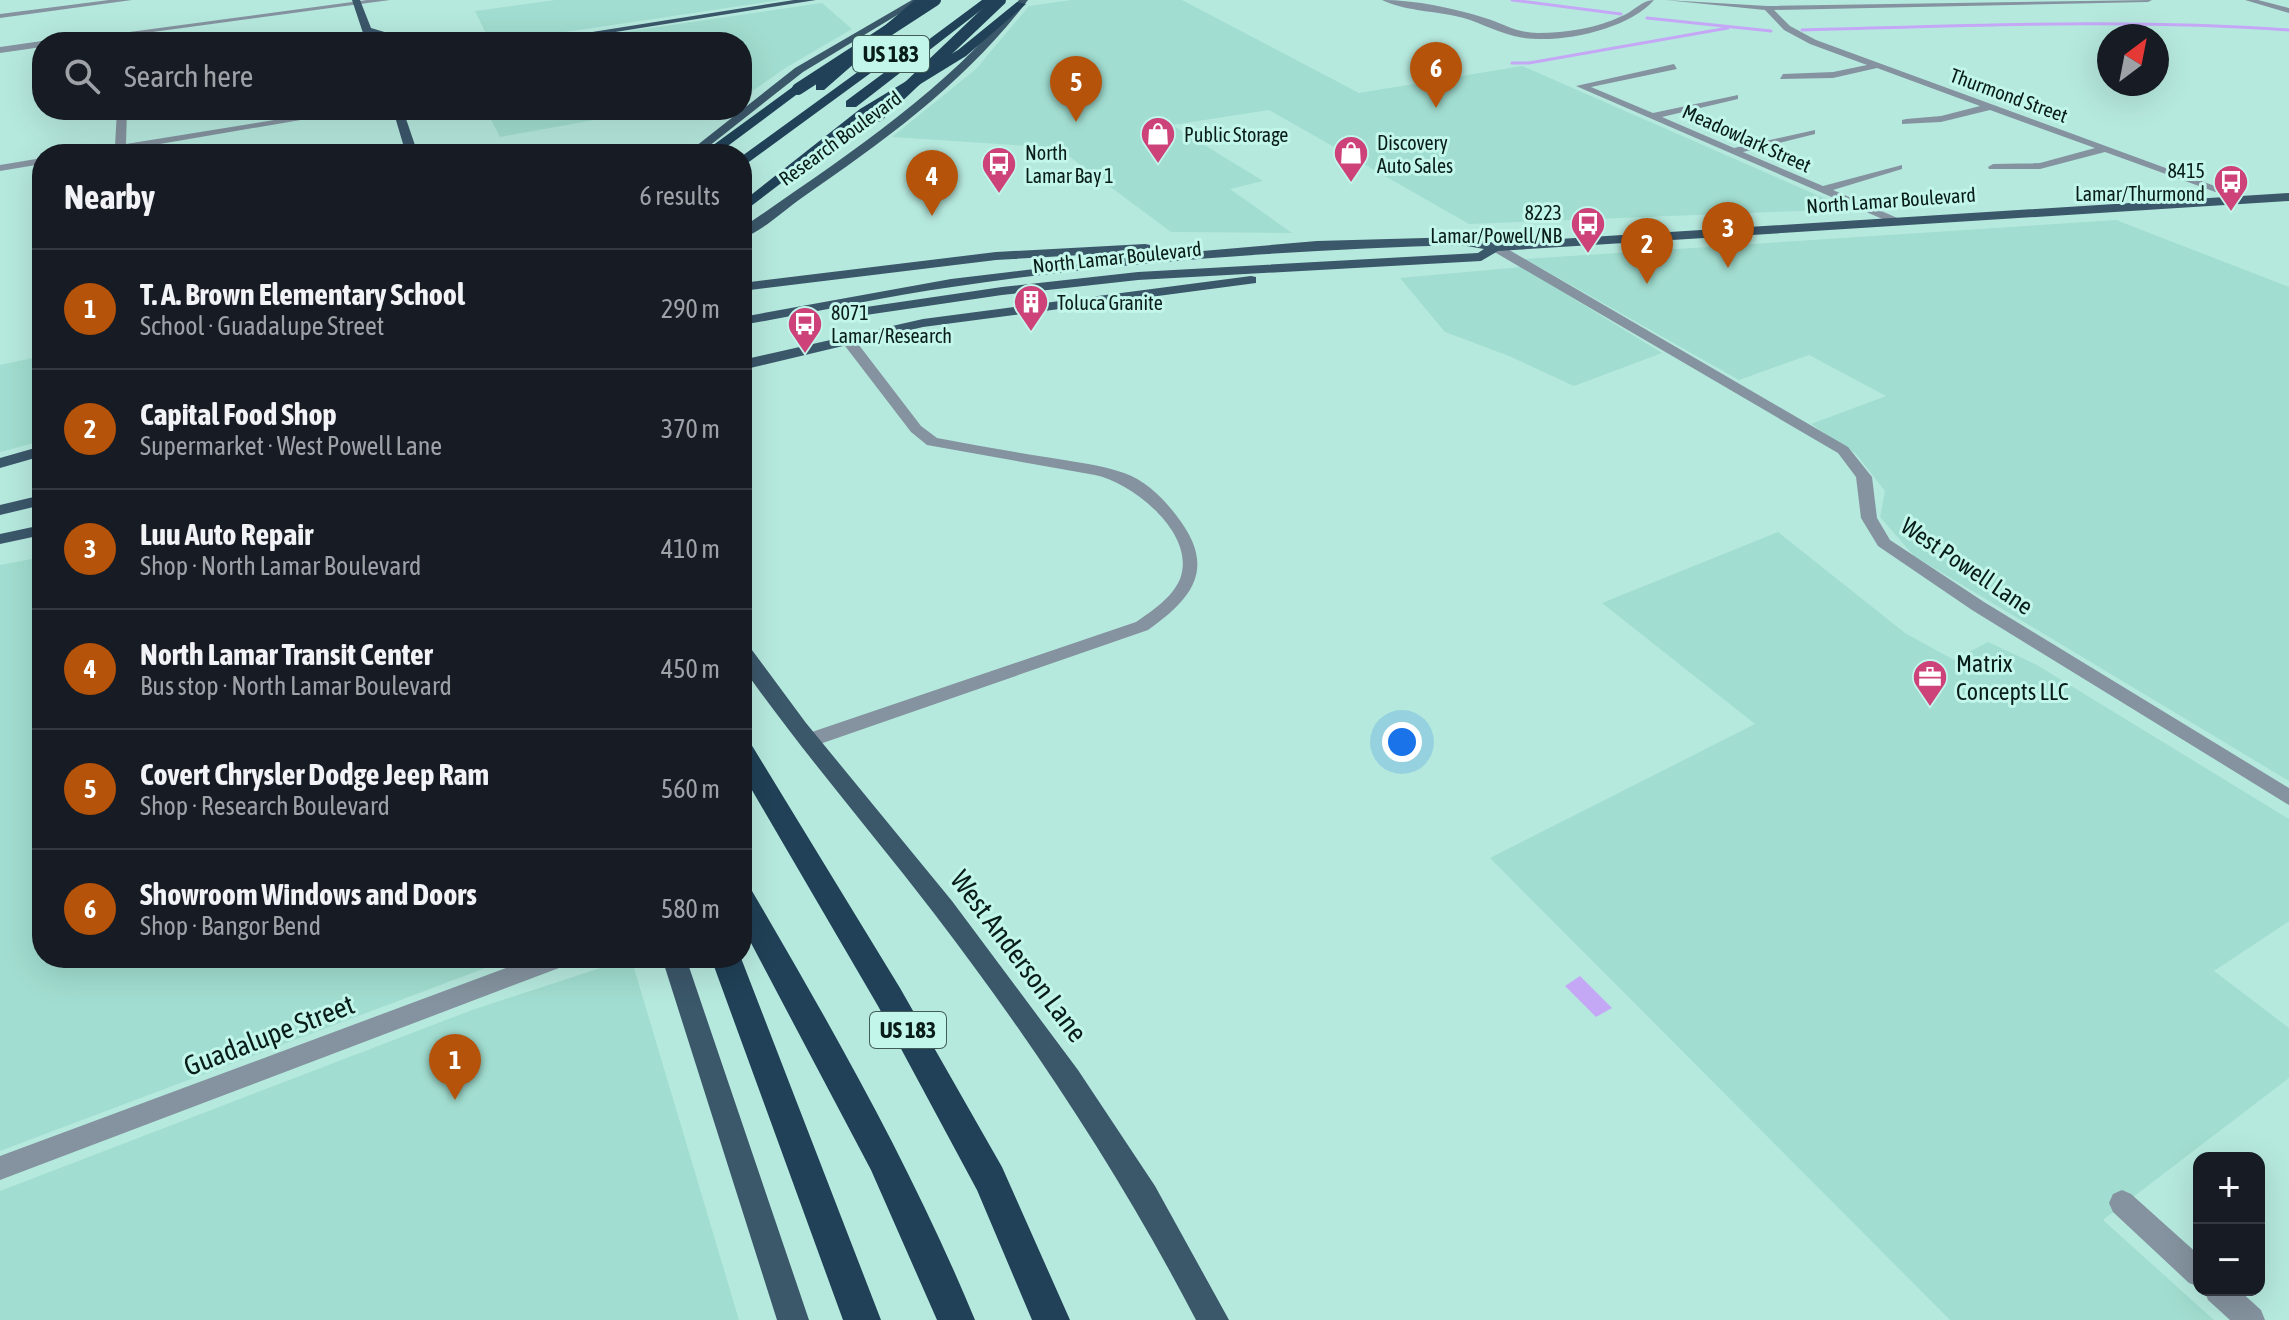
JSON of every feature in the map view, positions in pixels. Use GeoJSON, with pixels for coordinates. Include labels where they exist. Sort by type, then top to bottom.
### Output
{"type":"FeatureCollection","features":[{"type":"Feature","properties":{"kind":"highway"},"geometry":{"type":"LineString","coordinates":[[740,144],[831,79],[920,0]]}},
{"type":"Feature","properties":{"kind":"highway"},"geometry":{"type":"LineString","coordinates":[[722,144],[798,89],[935,0]]}},
{"type":"Feature","properties":{"kind":"highway"},"geometry":{"type":"LineString","coordinates":[[954,9],[966,0]]}},
{"type":"Feature","properties":{"kind":"highway","name":"US 183"},"geometry":{"type":"LineString","coordinates":[[841,111],[989,0]]}},
{"type":"Feature","properties":{"kind":"highway"},"geometry":{"type":"LineString","coordinates":[[752,218],[878,116],[1000,0]]}},
{"type":"Feature","properties":{"kind":"highway"},"geometry":{"type":"LineString","coordinates":[[752,201],[865,112],[962,53],[1022,2]]}},
{"type":"Feature","properties":{"kind":"highway","name":"US 183"},"geometry":{"type":"LineString","coordinates":[[752,155],[903,45]]}},
{"type":"Feature","properties":{"kind":"highway","name":"US 183"},"geometry":{"type":"LineString","coordinates":[[752,768],[889,997],[990,1179],[1051,1320]]}},
{"type":"Feature","properties":{"kind":"highway"},"geometry":{"type":"LineString","coordinates":[[752,917],[848,1086],[937,1272],[956,1320]]}},
{"type":"Feature","properties":{"kind":"highway"},"geometry":{"type":"LineString","coordinates":[[730,968],[862,1320]]}},
{"type":"Feature","properties":{"kind":"main road"},"geometry":{"type":"LineString","coordinates":[[600,32],[812,0]]}},
{"type":"Feature","properties":{"kind":"main road"},"geometry":{"type":"LineString","coordinates":[[752,107],[799,70],[920,0]]}},
{"type":"Feature","properties":{"kind":"main road"},"geometry":{"type":"LineString","coordinates":[[356,2],[367,30],[375,32]]}},
{"type":"Feature","properties":{"kind":"main road","name":"Research Boulevard"},"geometry":{"type":"LineString","coordinates":[[752,226],[927,99],[991,41],[1022,2]]}},
{"type":"Feature","properties":{"kind":"main road"},"geometry":{"type":"LineString","coordinates":[[401,120],[409,144]]}},
{"type":"Feature","properties":{"kind":"main road"},"geometry":{"type":"LineString","coordinates":[[705,144],[735,120]]}},
{"type":"Feature","properties":{"kind":"main road","name":"North Lamar Boulevard"},"geometry":{"type":"LineString","coordinates":[[752,319],[981,279],[1289,246],[1461,241],[1495,247],[2289,197]]}},
{"type":"Feature","properties":{"kind":"main road"},"geometry":{"type":"LineString","coordinates":[[752,284],[1053,251],[1289,246]]}},
{"type":"Feature","properties":{"kind":"main road","name":"North Lamar Boulevard"},"geometry":{"type":"LineString","coordinates":[[752,332],[874,310],[1050,285],[1227,269],[1481,257],[1495,247]]}},
{"type":"Feature","properties":{"kind":"main road"},"geometry":{"type":"LineString","coordinates":[[752,363],[923,323],[1374,264]]}},
{"type":"Feature","properties":{"kind":"main road"},"geometry":{"type":"LineString","coordinates":[[0,463],[32,454]]}},
{"type":"Feature","properties":{"kind":"main road"},"geometry":{"type":"LineString","coordinates":[[0,495],[32,488]]}},
{"type":"Feature","properties":{"kind":"main road"},"geometry":{"type":"LineString","coordinates":[[0,510],[32,502]]}},
{"type":"Feature","properties":{"kind":"main road"},"geometry":{"type":"LineString","coordinates":[[0,539],[32,532]]}},
{"type":"Feature","properties":{"kind":"main road","name":"West Anderson Lane"},"geometry":{"type":"LineString","coordinates":[[752,664],[1066,1070],[1181,1255],[1213,1320]]}},
{"type":"Feature","properties":{"kind":"main road"},"geometry":{"type":"LineString","coordinates":[[677,968],[793,1320]]}},
{"type":"Feature","properties":{"kind":"street"},"geometry":{"type":"LineString","coordinates":[[0,16],[128,0]]}},
{"type":"Feature","properties":{"kind":"street"},"geometry":{"type":"LineString","coordinates":[[164,32],[386,0]]}},
{"type":"Feature","properties":{"kind":"street"},"geometry":{"type":"LineString","coordinates":[[1386,0],[1469,17],[1511,33],[1535,36],[1620,22],[1639,14],[1650,0]]}},
{"type":"Feature","properties":{"kind":"street"},"geometry":{"type":"LineString","coordinates":[[1669,0],[1767,8],[2148,0]]}},
{"type":"Feature","properties":{"kind":"street"},"geometry":{"type":"LineString","coordinates":[[1831,0],[1853,7]]}},
{"type":"Feature","properties":{"kind":"street"},"geometry":{"type":"LineString","coordinates":[[1954,0],[1968,4]]}},
{"type":"Feature","properties":{"kind":"street"},"geometry":{"type":"LineString","coordinates":[[2249,0],[2289,11]]}},
{"type":"Feature","properties":{"kind":"street","name":"Thurmond Street"},"geometry":{"type":"LineString","coordinates":[[1767,8],[1781,24],[1801,37],[2247,200]]}},
{"type":"Feature","properties":{"kind":"street"},"geometry":{"type":"LineString","coordinates":[[0,50],[32,45]]}},
{"type":"Feature","properties":{"kind":"street"},"geometry":{"type":"LineString","coordinates":[[1783,77],[1833,75],[1877,66]]}},
{"type":"Feature","properties":{"kind":"street","name":"Meadowlark Street"},"geometry":{"type":"LineString","coordinates":[[1674,67],[1581,86],[1898,222]]}},
{"type":"Feature","properties":{"kind":"street"},"geometry":{"type":"LineString","coordinates":[[1653,116],[1735,97]]}},
{"type":"Feature","properties":{"kind":"street"},"geometry":{"type":"LineString","coordinates":[[1906,122],[1935,120],[1989,107]]}},
{"type":"Feature","properties":{"kind":"street"},"geometry":{"type":"LineString","coordinates":[[120,144],[122,120]]}},
{"type":"Feature","properties":{"kind":"street"},"geometry":{"type":"LineString","coordinates":[[160,144],[297,120]]}},
{"type":"Feature","properties":{"kind":"street"},"geometry":{"type":"LineString","coordinates":[[1733,151],[1811,132]]}},
{"type":"Feature","properties":{"kind":"street"},"geometry":{"type":"LineString","coordinates":[[1993,167],[2040,166],[2104,149]]}},
{"type":"Feature","properties":{"kind":"street"},"geometry":{"type":"LineString","coordinates":[[0,168],[32,163]]}},
{"type":"Feature","properties":{"kind":"street"},"geometry":{"type":"LineString","coordinates":[[1822,190],[1898,167]]}},
{"type":"Feature","properties":{"kind":"street","name":"West Powell Lane"},"geometry":{"type":"LineString","coordinates":[[1495,247],[1843,450],[1864,477],[1869,518],[1884,543],[1978,606],[2289,798]]}},
{"type":"Feature","properties":{"kind":"street"},"geometry":{"type":"LineString","coordinates":[[810,740],[1142,626],[1173,602],[1190,575],[1189,546],[1175,524],[1135,484],[1095,470],[932,442],[916,429],[847,339]]}},
{"type":"Feature","properties":{"kind":"street","name":"Guadalupe Street"},"geometry":{"type":"LineString","coordinates":[[0,1168],[532,968]]}},
{"type":"Feature","properties":{"kind":"street"},"geometry":{"type":"LineString","coordinates":[[2122,1203],[2193,1268]]}},
{"type":"Feature","properties":{"kind":"street"},"geometry":{"type":"LineString","coordinates":[[2225,1296],[2251,1320]]}},
{"type":"Feature","properties":{"kind":"shaded area"},"geometry":{"type":"Polygon","coordinates":[[[555,0],[780,0],[565,32],[485,32],[475,11],[555,0]]]}},
{"type":"Feature","properties":{"kind":"shaded area"},"geometry":{"type":"Polygon","coordinates":[[[1071,0],[1182,0],[1359,93],[1522,66],[1849,209],[1469,224],[1269,110],[1172,125],[1263,181],[1230,189],[1292,233],[1171,232],[1058,148],[892,137],[976,69],[1029,6],[1071,0]]]}},
{"type":"Feature","properties":{"kind":"shaded area"},"geometry":{"type":"Polygon","coordinates":[[[822,3],[852,29],[752,91],[752,32],[623,32],[822,3]]]}},
{"type":"Feature","properties":{"kind":"shaded area"},"geometry":{"type":"Polygon","coordinates":[[[491,120],[594,120],[500,137],[491,120]]]}},
{"type":"Feature","properties":{"kind":"shaded area"},"geometry":{"type":"Polygon","coordinates":[[[2116,220],[2289,287],[2289,781],[1914,556],[1880,517],[1885,491],[1856,454],[1811,424],[1886,396],[1809,355],[1739,380],[1525,259],[2116,220]]]}},
{"type":"Feature","properties":{"kind":"shaded area"},"geometry":{"type":"Polygon","coordinates":[[[1522,267],[1662,353],[1574,386],[1509,356],[1445,332],[1400,278],[1522,267]]]}},
{"type":"Feature","properties":{"kind":"shaded area"},"geometry":{"type":"Polygon","coordinates":[[[32,358],[32,444],[0,452],[0,365],[32,358]]]}},
{"type":"Feature","properties":{"kind":"shaded area"},"geometry":{"type":"Polygon","coordinates":[[[1778,532],[1905,633],[1954,660],[1988,642],[2037,665],[2289,819],[2289,921],[2214,971],[2289,1028],[2289,1078],[2103,1220],[2214,1320],[1950,1320],[1490,858],[1755,724],[1602,603],[1778,532]]]}},
{"type":"Feature","properties":{"kind":"shaded area"},"geometry":{"type":"Polygon","coordinates":[[[32,559],[32,968],[485,968],[0,1151],[0,565],[32,559]]]}},
{"type":"Feature","properties":{"kind":"shaded area"},"geometry":{"type":"Polygon","coordinates":[[[600,968],[634,968],[739,1320],[0,1320],[0,1191],[472,1010],[600,968]]]}},
{"type":"Feature","properties":{"kind":"shaded area"},"geometry":{"type":"Polygon","coordinates":[[[1580,976],[1612,1008],[1596,1017],[1565,986],[1580,976]]]}},
{"type":"Feature","properties":{"kind":"waterway"},"geometry":{"type":"LineString","coordinates":[[1512,0],[1621,14]]}},
{"type":"Feature","properties":{"kind":"waterway"},"geometry":{"type":"LineString","coordinates":[[1647,18],[1771,31]]}},
{"type":"Feature","properties":{"kind":"waterway"},"geometry":{"type":"LineString","coordinates":[[1802,30],[2106,24],[2289,30]]}},
{"type":"Feature","properties":{"kind":"waterway"},"geometry":{"type":"LineString","coordinates":[[1512,63],[1529,63],[1728,28]]}},
{"type":"Feature","properties":{"kind":"place","name":"Showroom Windows and Doors"},"geometry":{"type":"Point","coordinates":[1436,108]}},
{"type":"Feature","properties":{"kind":"place","name":"Covert Chrysler Dodge Jeep Ram"},"geometry":{"type":"Point","coordinates":[1076,122]}},
{"type":"Feature","properties":{"kind":"place","name":"Public Storage"},"geometry":{"type":"Point","coordinates":[1158,165]}},
{"type":"Feature","properties":{"kind":"place","name":"Discovery Auto Sales"},"geometry":{"type":"Point","coordinates":[1351,184]}},
{"type":"Feature","properties":{"kind":"place","name":"North Lamar Bay 1"},"geometry":{"type":"Point","coordinates":[999,195]}},
{"type":"Feature","properties":{"kind":"place","name":"8415 Lamar/Thurmond"},"geometry":{"type":"Point","coordinates":[2231,213]}},
{"type":"Feature","properties":{"kind":"place","name":"North Lamar Transit Center"},"geometry":{"type":"Point","coordinates":[932,216]}},
{"type":"Feature","properties":{"kind":"place","name":"8223 Lamar/Powell/NB"},"geometry":{"type":"Point","coordinates":[1588,255]}},
{"type":"Feature","properties":{"kind":"place","name":"Luu Auto Repair"},"geometry":{"type":"Point","coordinates":[1728,268]}},
{"type":"Feature","properties":{"kind":"place","name":"Capital Food Shop"},"geometry":{"type":"Point","coordinates":[1647,284]}},
{"type":"Feature","properties":{"kind":"place","name":"Toluca Granite"},"geometry":{"type":"Point","coordinates":[1031,333]}},
{"type":"Feature","properties":{"kind":"place","name":"8071 Lamar/Research"},"geometry":{"type":"Point","coordinates":[805,355]}},
{"type":"Feature","properties":{"kind":"place","name":"Matrix Concepts LLC"},"geometry":{"type":"Point","coordinates":[1930,708]}},
{"type":"Feature","properties":{"kind":"place","name":"T. A. Brown Elementary School"},"geometry":{"type":"Point","coordinates":[455,1100]}}]}
